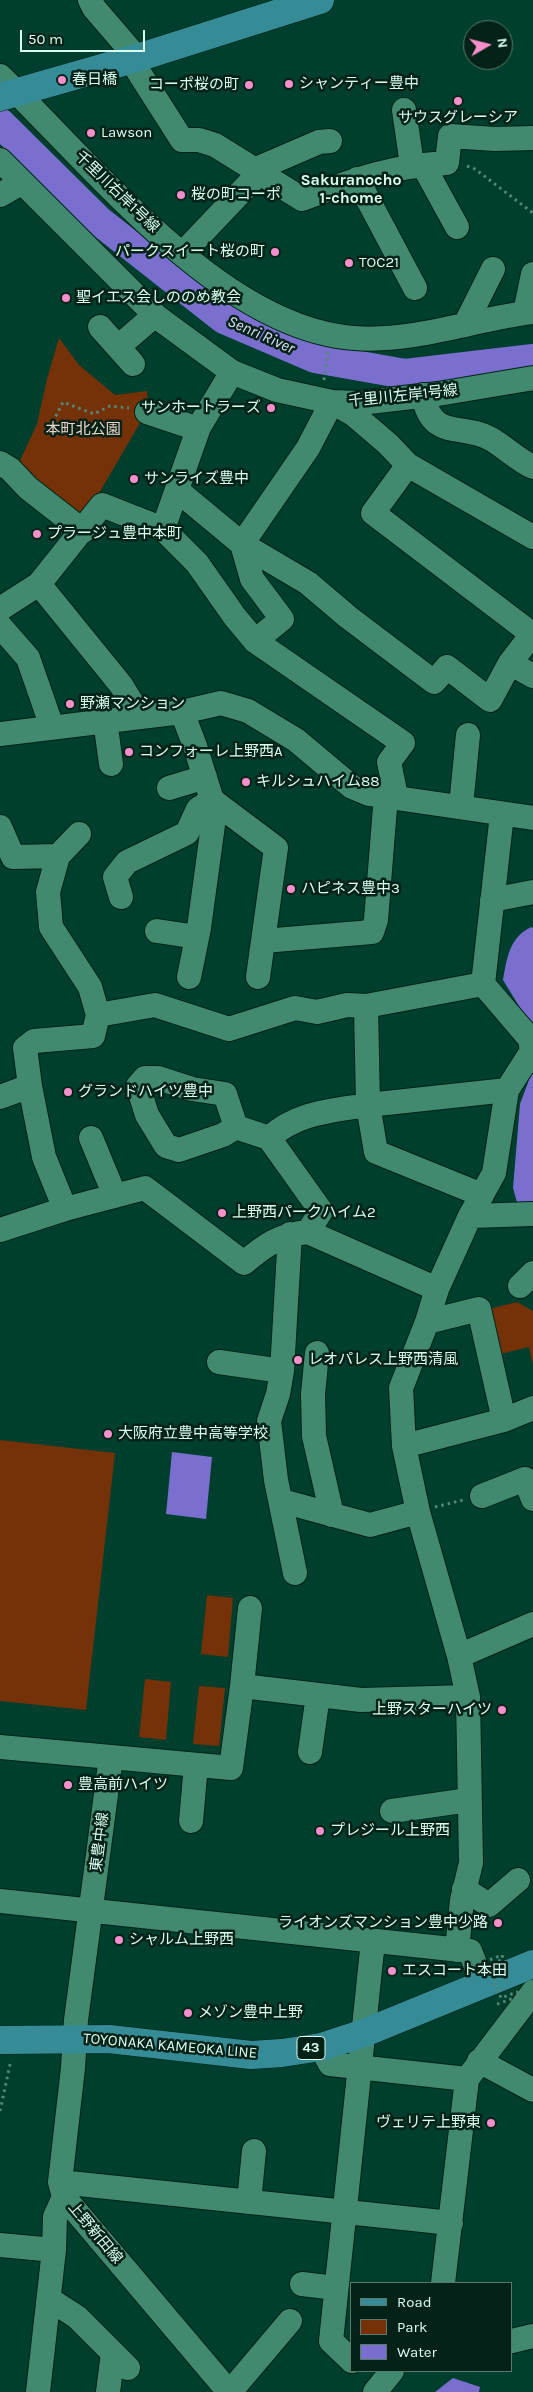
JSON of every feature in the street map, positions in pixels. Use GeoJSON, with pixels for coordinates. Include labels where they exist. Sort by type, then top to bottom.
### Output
{"type":"FeatureCollection","features":[{"type":"Feature","properties":{"kind":"main road"},"geometry":{"type":"LineString","coordinates":[[7,90],[134,59],[313,1]]}},
{"type":"Feature","properties":{"kind":"main road","name":"TOYONAKA KAMEOKA LINE"},"geometry":{"type":"LineString","coordinates":[[6,2047],[75,2038],[109,2039],[251,2055],[282,2053],[321,2047],[364,2033],[533,1964]]}},
{"type":"Feature","properties":{"kind":"street"},"geometry":{"type":"LineString","coordinates":[[90,0],[94,8],[134,59],[182,140],[199,140],[215,145],[302,199],[357,179],[417,165],[447,164],[450,136],[495,140],[533,138]]}},
{"type":"Feature","properties":{"kind":"street","name":"千里川右岸1号線"},"geometry":{"type":"LineString","coordinates":[[7,90],[145,221],[223,286],[265,313],[312,330],[354,338],[392,337],[529,313]]}},
{"type":"Feature","properties":{"kind":"street"},"geometry":{"type":"LineString","coordinates":[[404,110],[417,165],[457,227]]}},
{"type":"Feature","properties":{"kind":"street"},"geometry":{"type":"LineString","coordinates":[[183,253],[256,172],[319,142],[330,141]]}},
{"type":"Feature","properties":{"kind":"street","name":"千里川左岸1号線"},"geometry":{"type":"LineString","coordinates":[[0,160],[156,316],[232,372],[277,390],[328,392],[360,403],[533,378]]}},
{"type":"Feature","properties":{"kind":"street"},"geometry":{"type":"LineString","coordinates":[[357,179],[415,288]]}},
{"type":"Feature","properties":{"kind":"street"},"geometry":{"type":"LineString","coordinates":[[0,195],[21,183]]}},
{"type":"Feature","properties":{"kind":"street"},"geometry":{"type":"LineString","coordinates":[[465,325],[493,269]]}},
{"type":"Feature","properties":{"kind":"street"},"geometry":{"type":"LineString","coordinates":[[529,313],[533,274]]}},
{"type":"Feature","properties":{"kind":"street"},"geometry":{"type":"LineString","coordinates":[[100,327],[125,355],[156,316]]}},
{"type":"Feature","properties":{"kind":"street"},"geometry":{"type":"LineString","coordinates":[[163,529],[198,429],[232,372]]}},
{"type":"Feature","properties":{"kind":"street"},"geometry":{"type":"LineString","coordinates":[[242,544],[308,448],[328,392],[388,444],[408,465],[533,537]]}},
{"type":"Feature","properties":{"kind":"street"},"geometry":{"type":"LineString","coordinates":[[423,395],[426,412],[438,425],[490,438],[533,468]]}},
{"type":"Feature","properties":{"kind":"street"},"geometry":{"type":"LineString","coordinates":[[147,412],[198,429]]}},
{"type":"Feature","properties":{"kind":"street"},"geometry":{"type":"LineString","coordinates":[[0,464],[10,469],[28,488],[83,531]]}},
{"type":"Feature","properties":{"kind":"street"},"geometry":{"type":"LineString","coordinates":[[177,490],[242,544],[308,583],[348,617],[434,682],[447,667],[490,700],[510,663],[533,633],[373,513],[408,465]]}},
{"type":"Feature","properties":{"kind":"street"},"geometry":{"type":"LineString","coordinates":[[0,609],[39,584],[102,505],[163,529],[197,563],[235,617],[255,641],[403,743],[389,762],[391,796],[376,920],[372,932],[263,941]]}},
{"type":"Feature","properties":{"kind":"street"},"geometry":{"type":"LineString","coordinates":[[242,544],[252,578],[282,619],[255,641]]}},
{"type":"Feature","properties":{"kind":"street"},"geometry":{"type":"LineString","coordinates":[[39,584],[121,685],[140,716]]}},
{"type":"Feature","properties":{"kind":"street"},"geometry":{"type":"LineString","coordinates":[[0,626],[28,658],[52,727]]}},
{"type":"Feature","properties":{"kind":"street"},"geometry":{"type":"LineString","coordinates":[[510,663],[533,676]]}},
{"type":"Feature","properties":{"kind":"street"},"geometry":{"type":"LineString","coordinates":[[0,734],[182,712],[221,703],[248,711],[296,740],[352,787],[369,794],[533,818]]}},
{"type":"Feature","properties":{"kind":"street"},"geometry":{"type":"LineString","coordinates":[[182,712],[214,801],[197,937],[189,977]]}},
{"type":"Feature","properties":{"kind":"street"},"geometry":{"type":"LineString","coordinates":[[105,720],[111,764]]}},
{"type":"Feature","properties":{"kind":"street"},"geometry":{"type":"LineString","coordinates":[[460,806],[468,735]]}},
{"type":"Feature","properties":{"kind":"street"},"geometry":{"type":"LineString","coordinates":[[169,788],[205,777]]}},
{"type":"Feature","properties":{"kind":"street"},"geometry":{"type":"LineString","coordinates":[[121,897],[116,877],[127,862],[187,833],[198,808],[214,801]]}},
{"type":"Feature","properties":{"kind":"street"},"geometry":{"type":"LineString","coordinates":[[214,801],[276,848],[258,976]]}},
{"type":"Feature","properties":{"kind":"street"},"geometry":{"type":"LineString","coordinates":[[457,1950],[464,1889],[471,1864],[468,1697],[459,1656],[418,1512],[404,1446],[401,1388],[427,1322],[437,1289],[470,1216],[494,1173],[507,1090],[532,1051],[530,1038],[483,984],[502,814]]}},
{"type":"Feature","properties":{"kind":"street"},"geometry":{"type":"LineString","coordinates":[[0,827],[13,856],[58,856]]}},
{"type":"Feature","properties":{"kind":"street"},"geometry":{"type":"LineString","coordinates":[[65,1209],[44,1157],[30,1086],[25,1048],[34,1041],[93,1036],[98,1015],[90,987],[51,927],[48,892],[58,856],[79,834]]}},
{"type":"Feature","properties":{"kind":"street"},"geometry":{"type":"LineString","coordinates":[[492,900],[533,892]]}},
{"type":"Feature","properties":{"kind":"street"},"geometry":{"type":"LineString","coordinates":[[157,931],[197,937]]}},
{"type":"Feature","properties":{"kind":"street"},"geometry":{"type":"LineString","coordinates":[[98,1015],[155,1005],[229,1029],[295,1008],[317,1012],[346,1005],[366,1006],[483,984]]}},
{"type":"Feature","properties":{"kind":"street"},"geometry":{"type":"LineString","coordinates":[[366,1006],[368,1105],[376,1152],[482,1195]]}},
{"type":"Feature","properties":{"kind":"street"},"geometry":{"type":"LineString","coordinates":[[0,1097],[30,1086]]}},
{"type":"Feature","properties":{"kind":"street"},"geometry":{"type":"LineString","coordinates":[[269,1138],[295,1119],[368,1105],[507,1090]]}},
{"type":"Feature","properties":{"kind":"street"},"geometry":{"type":"LineString","coordinates":[[0,1230],[65,1209],[145,1188],[244,1263],[260,1249],[280,1237],[299,1233],[321,1211],[269,1138],[236,1127]]}},
{"type":"Feature","properties":{"kind":"street"},"geometry":{"type":"LineString","coordinates":[[90,1138],[115,1196]]}},
{"type":"Feature","properties":{"kind":"street"},"geometry":{"type":"LineString","coordinates":[[470,1216],[531,1217]]}},
{"type":"Feature","properties":{"kind":"street"},"geometry":{"type":"LineString","coordinates":[[299,1233],[437,1289]]}},
{"type":"Feature","properties":{"kind":"street"},"geometry":{"type":"LineString","coordinates":[[295,1573],[282,1501],[276,1480],[269,1421],[278,1394],[282,1370],[299,1233]]}},
{"type":"Feature","properties":{"kind":"street"},"geometry":{"type":"LineString","coordinates":[[427,1322],[479,1309],[504,1420]]}},
{"type":"Feature","properties":{"kind":"street"},"geometry":{"type":"LineString","coordinates":[[317,1353],[313,1394],[314,1436],[332,1515]]}},
{"type":"Feature","properties":{"kind":"street"},"geometry":{"type":"LineString","coordinates":[[219,1362],[282,1370]]}},
{"type":"Feature","properties":{"kind":"street"},"geometry":{"type":"LineString","coordinates":[[404,1446],[504,1420],[533,1408]]}},
{"type":"Feature","properties":{"kind":"street"},"geometry":{"type":"LineString","coordinates":[[482,1496],[525,1479],[533,1499]]}},
{"type":"Feature","properties":{"kind":"street"},"geometry":{"type":"LineString","coordinates":[[282,1501],[370,1525],[418,1512]]}},
{"type":"Feature","properties":{"kind":"street"},"geometry":{"type":"LineString","coordinates":[[0,1747],[231,1768],[250,1608]]}},
{"type":"Feature","properties":{"kind":"street"},"geometry":{"type":"LineString","coordinates":[[459,1656],[533,1624]]}},
{"type":"Feature","properties":{"kind":"street"},"geometry":{"type":"LineString","coordinates":[[242,1686],[361,1700],[468,1697]]}},
{"type":"Feature","properties":{"kind":"street"},"geometry":{"type":"LineString","coordinates":[[310,1752],[318,1695]]}},
{"type":"Feature","properties":{"kind":"street","name":"東豊中線"},"geometry":{"type":"LineString","coordinates":[[75,2038],[111,1757]]}},
{"type":"Feature","properties":{"kind":"street"},"geometry":{"type":"LineString","coordinates":[[191,1821],[196,1765]]}},
{"type":"Feature","properties":{"kind":"street"},"geometry":{"type":"LineString","coordinates":[[392,1811],[469,1800]]}},
{"type":"Feature","properties":{"kind":"street"},"geometry":{"type":"LineString","coordinates":[[464,1889],[489,1905],[518,1880]]}},
{"type":"Feature","properties":{"kind":"street"},"geometry":{"type":"LineString","coordinates":[[0,1901],[470,1951],[487,1984]]}},
{"type":"Feature","properties":{"kind":"street"},"geometry":{"type":"LineString","coordinates":[[350,2359],[331,2341],[374,1941]]}},
{"type":"Feature","properties":{"kind":"street"},"geometry":{"type":"LineString","coordinates":[[443,2282],[473,2070],[509,2026],[533,1992]]}},
{"type":"Feature","properties":{"kind":"street"},"geometry":{"type":"LineString","coordinates":[[38,2392],[54,2250],[55,2217],[62,2189],[75,2038]]}},
{"type":"Feature","properties":{"kind":"street"},"geometry":{"type":"LineString","coordinates":[[321,2047],[330,2064],[360,2068],[473,2070],[533,2090]]}},
{"type":"Feature","properties":{"kind":"street"},"geometry":{"type":"LineString","coordinates":[[249,2202],[254,2151]]}},
{"type":"Feature","properties":{"kind":"street"},"geometry":{"type":"LineString","coordinates":[[62,2189],[249,2202],[451,2223]]}},
{"type":"Feature","properties":{"kind":"street","name":"上野新田線"},"geometry":{"type":"LineString","coordinates":[[62,2189],[230,2392]]}},
{"type":"Feature","properties":{"kind":"street"},"geometry":{"type":"LineString","coordinates":[[0,2245],[54,2250]]}},
{"type":"Feature","properties":{"kind":"street"},"geometry":{"type":"LineString","coordinates":[[302,2284],[336,2288]]}},
{"type":"Feature","properties":{"kind":"street"},"geometry":{"type":"LineString","coordinates":[[49,2299],[77,2317],[121,2361],[108,2392]]}},
{"type":"Feature","properties":{"kind":"street"},"geometry":{"type":"LineString","coordinates":[[230,2392],[290,2321]]}},
{"type":"Feature","properties":{"kind":"street"},"geometry":{"type":"LineString","coordinates":[[513,2341],[533,2336]]}},
{"type":"Feature","properties":{"kind":"street"},"geometry":{"type":"LineString","coordinates":[[364,2372],[382,2383]]}},
{"type":"Feature","properties":{"kind":"path"},"geometry":{"type":"LineString","coordinates":[[447,164],[450,167],[466,165],[475,168],[533,213]]}},
{"type":"Feature","properties":{"kind":"path"},"geometry":{"type":"LineString","coordinates":[[328,392],[330,344]]}},
{"type":"Feature","properties":{"kind":"path"},"geometry":{"type":"LineString","coordinates":[[50,428],[63,402],[94,414],[110,406],[147,412]]}},
{"type":"Feature","properties":{"kind":"path"},"geometry":{"type":"LineString","coordinates":[[418,1512],[482,1496]]}},
{"type":"Feature","properties":{"kind":"path"},"geometry":{"type":"LineString","coordinates":[[487,1984],[502,1955],[503,1959],[488,1966],[501,1998],[517,1992],[519,1996],[487,1984]]}},
{"type":"Feature","properties":{"kind":"path"},"geometry":{"type":"LineString","coordinates":[[0,2111],[6,2047]]}},
{"type":"Feature","properties":{"kind":"green space","name":"本町北公園"},"geometry":{"type":"Polygon","coordinates":[[[59,338],[79,365],[115,395],[147,391],[148,403],[144,416],[83,521],[17,467],[37,424],[59,338]]]}},
{"type":"Feature","properties":{"kind":"green space"},"geometry":{"type":"Polygon","coordinates":[[[517,1302],[533,1311],[533,1364],[529,1347],[496,1355],[485,1310],[517,1302]]]}},
{"type":"Feature","properties":{"kind":"green space"},"geometry":{"type":"Polygon","coordinates":[[[0,1440],[115,1453],[86,1710],[0,1701],[0,1440]]]}},
{"type":"Feature","properties":{"kind":"green space"},"geometry":{"type":"Polygon","coordinates":[[[207,1595],[233,1598],[228,1657],[201,1654],[207,1595]]]}},
{"type":"Feature","properties":{"kind":"green space"},"geometry":{"type":"Polygon","coordinates":[[[145,1679],[171,1682],[166,1740],[139,1737],[145,1679]]]}},
{"type":"Feature","properties":{"kind":"green space"},"geometry":{"type":"Polygon","coordinates":[[[199,1686],[225,1688],[219,1746],[193,1744],[199,1686]]]}},
{"type":"Feature","properties":{"kind":"water"},"geometry":{"type":"Polygon","coordinates":[[[531,927],[533,928],[533,1029],[503,980],[510,949],[518,937],[531,927]]]}},
{"type":"Feature","properties":{"kind":"water"},"geometry":{"type":"Polygon","coordinates":[[[533,1069],[533,1205],[518,1206],[513,1188],[520,1104],[533,1069]]]}},
{"type":"Feature","properties":{"kind":"water"},"geometry":{"type":"Polygon","coordinates":[[[172,1452],[212,1457],[206,1519],[166,1514],[172,1452]]]}},
{"type":"Feature","properties":{"kind":"water"},"geometry":{"type":"Polygon","coordinates":[[[453,2378],[480,2387],[479,2392],[435,2392],[453,2378]]]}},
{"type":"Feature","properties":{"kind":"waterway","name":"Senri River"},"geometry":{"type":"LineString","coordinates":[[0,123],[98,220],[224,319],[315,358],[405,374],[533,359]]}},
{"type":"Feature","properties":{"kind":"place","name":"春日橋"},"geometry":{"type":"Point","coordinates":[62,80]}},
{"type":"Feature","properties":{"kind":"place","name":"シャンティー豊中"},"geometry":{"type":"Point","coordinates":[289,84]}},
{"type":"Feature","properties":{"kind":"place","name":"コーポ桜の町"},"geometry":{"type":"Point","coordinates":[249,85]}},
{"type":"Feature","properties":{"kind":"place","name":"サウスグレーシア"},"geometry":{"type":"Point","coordinates":[458,101]}},
{"type":"Feature","properties":{"kind":"place","name":"Lawson"},"geometry":{"type":"Point","coordinates":[91,133]}},
{"type":"Feature","properties":{"kind":"place","name":"桜の町コーポ"},"geometry":{"type":"Point","coordinates":[181,195]}},
{"type":"Feature","properties":{"kind":"place","name":"パークスイート桜の町"},"geometry":{"type":"Point","coordinates":[275,252]}},
{"type":"Feature","properties":{"kind":"place","name":"TOC21"},"geometry":{"type":"Point","coordinates":[349,263]}},
{"type":"Feature","properties":{"kind":"place","name":"聖イエス会しののめ教会"},"geometry":{"type":"Point","coordinates":[66,298]}},
{"type":"Feature","properties":{"kind":"place","name":"サンホートラーズ"},"geometry":{"type":"Point","coordinates":[271,408]}},
{"type":"Feature","properties":{"kind":"place","name":"サンライズ豊中"},"geometry":{"type":"Point","coordinates":[134,479]}},
{"type":"Feature","properties":{"kind":"place","name":"プラージュ豊中本町"},"geometry":{"type":"Point","coordinates":[37,534]}},
{"type":"Feature","properties":{"kind":"place","name":"野瀬マンション"},"geometry":{"type":"Point","coordinates":[70,704]}},
{"type":"Feature","properties":{"kind":"place","name":"コンフォーレ上野西A"},"geometry":{"type":"Point","coordinates":[129,752]}},
{"type":"Feature","properties":{"kind":"place","name":"キルシュハイム88"},"geometry":{"type":"Point","coordinates":[246,782]}},
{"type":"Feature","properties":{"kind":"place","name":"ハピネス豊中3"},"geometry":{"type":"Point","coordinates":[291,889]}},
{"type":"Feature","properties":{"kind":"place","name":"グランドハイツ豊中"},"geometry":{"type":"Point","coordinates":[68,1092]}},
{"type":"Feature","properties":{"kind":"place","name":"上野西パークハイム2"},"geometry":{"type":"Point","coordinates":[222,1213]}},
{"type":"Feature","properties":{"kind":"place","name":"レオパレス上野西清風"},"geometry":{"type":"Point","coordinates":[298,1360]}},
{"type":"Feature","properties":{"kind":"place","name":"大阪府立豊中高等学校"},"geometry":{"type":"Point","coordinates":[108,1434]}},
{"type":"Feature","properties":{"kind":"place","name":"上野スターハイツ"},"geometry":{"type":"Point","coordinates":[502,1710]}},
{"type":"Feature","properties":{"kind":"place","name":"豊高前ハイツ"},"geometry":{"type":"Point","coordinates":[68,1785]}},
{"type":"Feature","properties":{"kind":"place","name":"プレジール上野西"},"geometry":{"type":"Point","coordinates":[320,1831]}},
{"type":"Feature","properties":{"kind":"place","name":"ライオンズマンション豊中少路"},"geometry":{"type":"Point","coordinates":[498,1923]}},
{"type":"Feature","properties":{"kind":"place","name":"シャルム上野西"},"geometry":{"type":"Point","coordinates":[119,1940]}},
{"type":"Feature","properties":{"kind":"place","name":"エスコート本田"},"geometry":{"type":"Point","coordinates":[392,1971]}},
{"type":"Feature","properties":{"kind":"place","name":"メゾン豊中上野"},"geometry":{"type":"Point","coordinates":[188,2013]}},
{"type":"Feature","properties":{"kind":"place","name":"ヴェリテ上野東"},"geometry":{"type":"Point","coordinates":[491,2123]}},
{"type":"Feature","properties":{"kind":"district","name":"Sakuranocho 1-chome"},"geometry":{"type":"Point","coordinates":[351,189]}}]}
